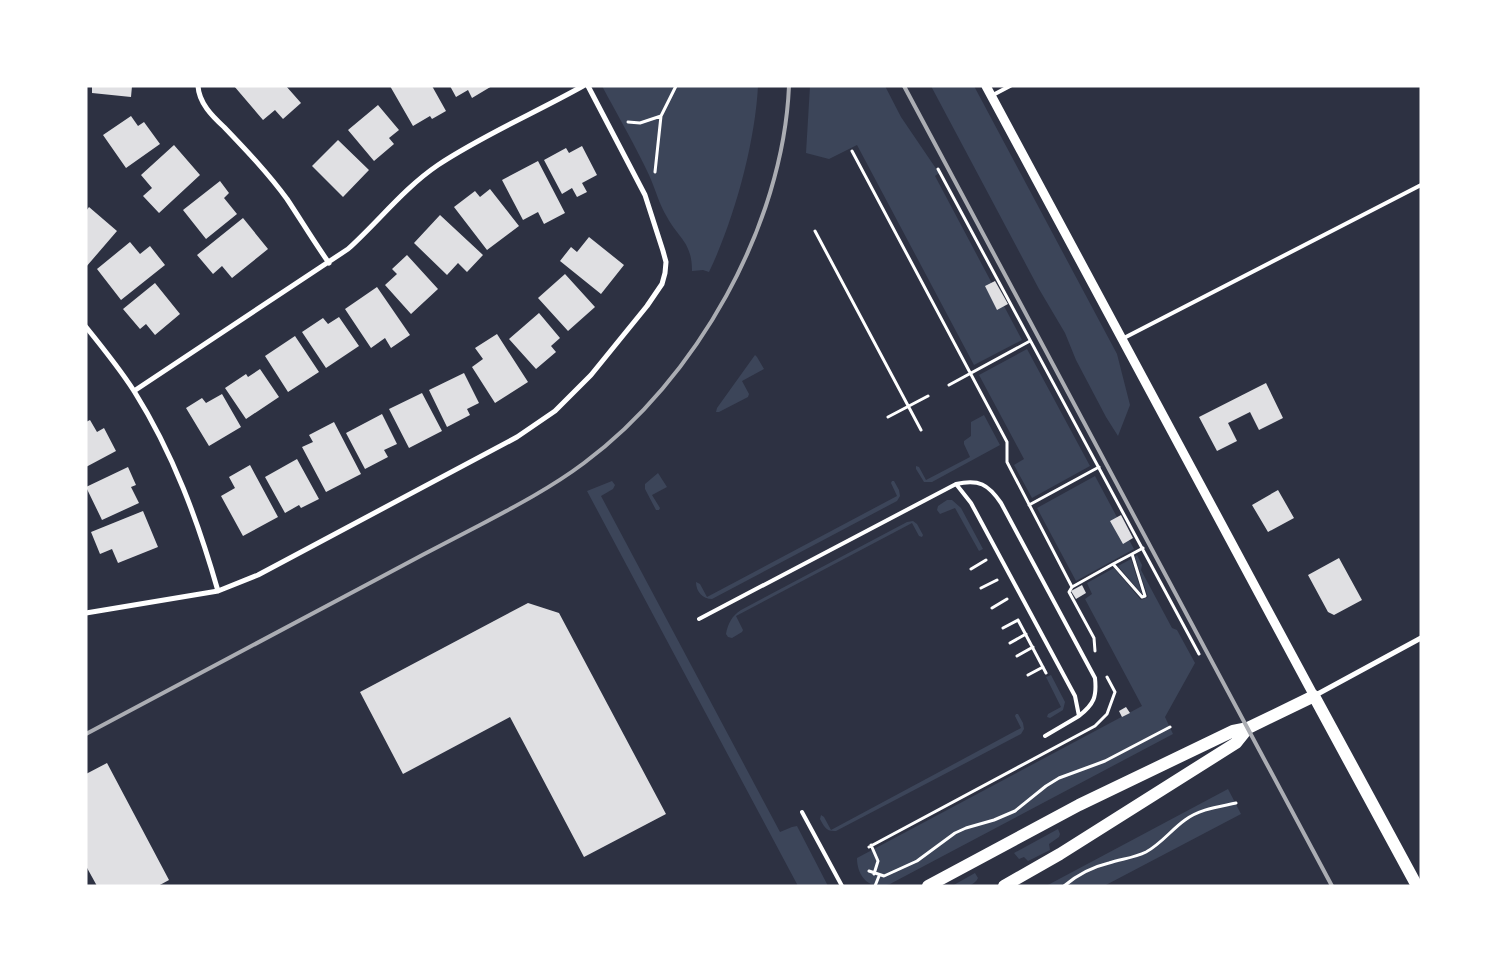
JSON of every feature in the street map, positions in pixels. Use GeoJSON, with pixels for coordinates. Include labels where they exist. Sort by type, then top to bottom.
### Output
{"type":"FeatureCollection","features":[{"type":"Feature","properties":{"kind":"main road"},"geometry":{"type":"LineString","coordinates":[[928,886],[1079,805],[1232,731],[1248,728],[1314,696],[1417,886]]}},
{"type":"Feature","properties":{"kind":"main road"},"geometry":{"type":"LineString","coordinates":[[1004,886],[1060,854],[1236,743],[1248,728]]}},
{"type":"Feature","properties":{"kind":"street"},"geometry":{"type":"LineString","coordinates":[[198,86],[198,92],[207,109],[260,165],[286,198],[328,263]]}},
{"type":"Feature","properties":{"kind":"street"},"geometry":{"type":"LineString","coordinates":[[134,391],[328,263],[359,239],[411,186],[437,166],[583,86]]}},
{"type":"Feature","properties":{"kind":"street"},"geometry":{"type":"LineString","coordinates":[[86,613],[218,591],[258,575],[517,437],[555,412],[591,375],[647,306],[662,284],[666,262],[645,195],[588,86]]}},
{"type":"Feature","properties":{"kind":"street"},"geometry":{"type":"LineString","coordinates":[[986,86],[1314,696],[1421,638]]}},
{"type":"Feature","properties":{"kind":"street"},"geometry":{"type":"LineString","coordinates":[[86,327],[134,391],[166,450],[197,523],[218,591]]}},
{"type":"Feature","properties":{"kind":"lane"},"geometry":{"type":"LineString","coordinates":[[991,96],[1010,86]]}},
{"type":"Feature","properties":{"kind":"lane"},"geometry":{"type":"LineString","coordinates":[[1122,339],[1421,185]]}},
{"type":"Feature","properties":{"kind":"lane"},"geometry":{"type":"LineString","coordinates":[[699,619],[956,484],[979,483],[991,489],[1001,502],[1095,678],[1096,691],[1094,700],[1088,709],[1045,736]]}},
{"type":"Feature","properties":{"kind":"lane"},"geometry":{"type":"LineString","coordinates":[[956,484],[971,503],[1075,696],[1079,716]]}},
{"type":"Feature","properties":{"kind":"lane"},"geometry":{"type":"LineString","coordinates":[[802,812],[842,886]]}},
{"type":"Feature","properties":{"kind":"path"},"geometry":{"type":"LineString","coordinates":[[655,172],[661,116],[676,86]]}},
{"type":"Feature","properties":{"kind":"path"},"geometry":{"type":"LineString","coordinates":[[628,122],[640,123],[661,116]]}},
{"type":"Feature","properties":{"kind":"path"},"geometry":{"type":"LineString","coordinates":[[938,169],[1200,654]]}},
{"type":"Feature","properties":{"kind":"path"},"geometry":{"type":"LineString","coordinates":[[815,231],[920,430]]}},
{"type":"Feature","properties":{"kind":"path"},"geometry":{"type":"LineString","coordinates":[[949,384],[1030,341]]}},
{"type":"Feature","properties":{"kind":"path"},"geometry":{"type":"LineString","coordinates":[[888,417],[928,396]]}},
{"type":"Feature","properties":{"kind":"path"},"geometry":{"type":"LineString","coordinates":[[1029,505],[1099,467]]}},
{"type":"Feature","properties":{"kind":"path"},"geometry":{"type":"LineString","coordinates":[[1072,586],[1143,548]]}},
{"type":"Feature","properties":{"kind":"path"},"geometry":{"type":"LineString","coordinates":[[1113,564],[1142,597],[1145,596],[1132,554]]}},
{"type":"Feature","properties":{"kind":"path"},"geometry":{"type":"LineString","coordinates":[[971,569],[986,560]]}},
{"type":"Feature","properties":{"kind":"path"},"geometry":{"type":"LineString","coordinates":[[981,588],[997,580]]}},
{"type":"Feature","properties":{"kind":"path"},"geometry":{"type":"LineString","coordinates":[[992,608],[1007,599]]}},
{"type":"Feature","properties":{"kind":"path"},"geometry":{"type":"LineString","coordinates":[[1002,628],[1018,620]]}},
{"type":"Feature","properties":{"kind":"path"},"geometry":{"type":"LineString","coordinates":[[1010,642],[1026,634]]}},
{"type":"Feature","properties":{"kind":"path"},"geometry":{"type":"LineString","coordinates":[[1017,656],[1032,647]]}},
{"type":"Feature","properties":{"kind":"path"},"geometry":{"type":"LineString","coordinates":[[1028,675],[1043,667]]}},
{"type":"Feature","properties":{"kind":"path"},"geometry":{"type":"LineString","coordinates":[[869,872],[884,876],[905,868],[955,833],[1015,811],[1046,786],[1070,772],[1105,761],[1170,727]]}},
{"type":"Feature","properties":{"kind":"path"},"geometry":{"type":"LineString","coordinates":[[1064,886],[1092,868],[1146,852],[1156,846],[1184,820],[1195,814],[1217,807],[1236,804]]}},
{"type":"Feature","properties":{"kind":"path"},"geometry":{"type":"LineString","coordinates":[[871,845],[878,861],[874,874]]}},
{"type":"Feature","properties":{"kind":"path"},"geometry":{"type":"LineString","coordinates":[[875,886],[879,876]]}},
{"type":"Feature","properties":{"kind":"shaded area"},"geometry":{"type":"Polygon","coordinates":[[[602,86],[758,86],[753,132],[742,181],[727,229],[709,272],[703,270],[692,271],[690,253],[664,212],[644,164],[602,86]]]}},
{"type":"Feature","properties":{"kind":"shaded area"},"geometry":{"type":"Polygon","coordinates":[[[810,86],[885,86],[901,117],[939,173],[935,176],[1022,340],[974,365],[857,145],[829,159],[806,153],[810,86]]]}},
{"type":"Feature","properties":{"kind":"shaded area"},"geometry":{"type":"Polygon","coordinates":[[[931,86],[974,86],[1117,354],[1130,405],[1118,436],[1076,360],[1065,333],[1039,289],[931,86]]]}},
{"type":"Feature","properties":{"kind":"shaded area"},"geometry":{"type":"Polygon","coordinates":[[[1027,349],[1090,466],[1032,498],[1014,465],[1024,459],[979,375],[1027,349]]]}},
{"type":"Feature","properties":{"kind":"shaded area"},"geometry":{"type":"Polygon","coordinates":[[[755,355],[764,369],[742,381],[749,394],[748,397],[716,412],[717,408],[755,355]]]}},
{"type":"Feature","properties":{"kind":"shaded area"},"geometry":{"type":"Polygon","coordinates":[[[984,415],[1000,445],[932,482],[924,482],[916,466],[919,467],[926,480],[970,457],[964,441],[971,436],[971,422],[984,415]]]}},
{"type":"Feature","properties":{"kind":"shaded area"},"geometry":{"type":"Polygon","coordinates":[[[658,473],[667,487],[652,495],[660,508],[656,510],[645,489],[645,484],[658,473]]]}},
{"type":"Feature","properties":{"kind":"shaded area"},"geometry":{"type":"Polygon","coordinates":[[[1095,476],[1134,549],[1076,581],[1037,508],[1095,476]]]}},
{"type":"Feature","properties":{"kind":"shaded area"},"geometry":{"type":"Polygon","coordinates":[[[612,481],[615,485],[613,489],[601,496],[780,832],[797,826],[828,886],[798,886],[587,491],[612,481]]]}},
{"type":"Feature","properties":{"kind":"shaded area"},"geometry":{"type":"Polygon","coordinates":[[[894,481],[899,490],[900,496],[897,501],[712,599],[706,598],[699,592],[696,582],[700,584],[707,597],[897,496],[891,483],[894,481]]]}},
{"type":"Feature","properties":{"kind":"shaded area"},"geometry":{"type":"Polygon","coordinates":[[[947,500],[952,500],[961,508],[983,549],[979,551],[955,508],[940,514],[937,510],[938,506],[947,500]]]}},
{"type":"Feature","properties":{"kind":"shaded area"},"geometry":{"type":"Polygon","coordinates":[[[913,521],[917,524],[923,535],[922,537],[919,536],[912,523],[736,616],[743,630],[742,632],[732,638],[726,634],[731,620],[741,610],[907,522],[913,521]]]}},
{"type":"Feature","properties":{"kind":"shaded area"},"geometry":{"type":"Polygon","coordinates":[[[1137,555],[1142,565],[1141,570],[1172,628],[1177,630],[1195,663],[1165,717],[1173,734],[890,884],[876,886],[866,881],[859,871],[857,858],[1142,706],[1085,599],[1092,594],[1087,583],[1114,568],[1141,600],[1148,597],[1135,557],[1137,555]]]}},
{"type":"Feature","properties":{"kind":"shaded area"},"geometry":{"type":"Polygon","coordinates":[[[1131,559],[1142,594],[1118,566],[1131,559]]]}},
{"type":"Feature","properties":{"kind":"shaded area"},"geometry":{"type":"Polygon","coordinates":[[[1051,675],[1065,702],[1063,710],[1050,718],[1047,717],[1048,714],[1061,707],[1046,677],[1051,675]]]}},
{"type":"Feature","properties":{"kind":"shaded area"},"geometry":{"type":"Polygon","coordinates":[[[1018,714],[1023,723],[1024,729],[1021,734],[836,831],[833,831],[828,829],[824,826],[820,819],[821,815],[824,817],[831,830],[1021,728],[1015,716],[1018,714]]]}},
{"type":"Feature","properties":{"kind":"shaded area"},"geometry":{"type":"Polygon","coordinates":[[[1228,789],[1241,814],[1104,886],[1046,886],[1228,789]]]}},
{"type":"Feature","properties":{"kind":"shaded area"},"geometry":{"type":"Polygon","coordinates":[[[1058,829],[1059,837],[1049,844],[1050,850],[1028,861],[1024,857],[1019,859],[1014,853],[1058,829]]]}},
{"type":"Feature","properties":{"kind":"shaded area"},"geometry":{"type":"Polygon","coordinates":[[[975,873],[978,878],[973,883],[967,886],[952,886],[975,873]]]}},
{"type":"Feature","properties":{"kind":"building"},"geometry":{"type":"Polygon","coordinates":[[[92,86],[132,86],[131,97],[92,93],[92,86]]]}},
{"type":"Feature","properties":{"kind":"building"},"geometry":{"type":"Polygon","coordinates":[[[234,86],[286,86],[301,103],[283,119],[275,110],[263,120],[234,86]]]}},
{"type":"Feature","properties":{"kind":"building"},"geometry":{"type":"Polygon","coordinates":[[[390,86],[432,86],[446,111],[432,119],[430,116],[413,126],[390,86]]]}},
{"type":"Feature","properties":{"kind":"building"},"geometry":{"type":"Polygon","coordinates":[[[450,86],[492,86],[472,98],[468,90],[456,97],[450,86]]]}},
{"type":"Feature","properties":{"kind":"building"},"geometry":{"type":"Polygon","coordinates":[[[378,105],[399,130],[389,138],[394,144],[374,161],[348,130],[378,105]]]}},
{"type":"Feature","properties":{"kind":"building"},"geometry":{"type":"Polygon","coordinates":[[[131,116],[138,126],[144,122],[160,144],[126,168],[103,135],[131,116]]]}},
{"type":"Feature","properties":{"kind":"building"},"geometry":{"type":"Polygon","coordinates":[[[338,140],[369,170],[343,197],[312,166],[338,140]]]}},
{"type":"Feature","properties":{"kind":"building"},"geometry":{"type":"Polygon","coordinates":[[[174,145],[200,175],[159,213],[143,196],[152,188],[141,175],[174,145]]]}},
{"type":"Feature","properties":{"kind":"building"},"geometry":{"type":"Polygon","coordinates":[[[582,146],[597,175],[582,183],[587,192],[577,197],[572,188],[562,194],[544,160],[566,148],[569,153],[582,146]]]}},
{"type":"Feature","properties":{"kind":"building"},"geometry":{"type":"Polygon","coordinates":[[[538,161],[565,213],[544,224],[538,212],[523,220],[502,180],[538,161]]]}},
{"type":"Feature","properties":{"kind":"building"},"geometry":{"type":"Polygon","coordinates":[[[220,181],[229,193],[224,198],[237,214],[206,239],[183,210],[220,181]]]}},
{"type":"Feature","properties":{"kind":"building"},"geometry":{"type":"Polygon","coordinates":[[[490,189],[519,226],[487,250],[454,207],[475,191],[480,197],[490,189]]]}},
{"type":"Feature","properties":{"kind":"building"},"geometry":{"type":"Polygon","coordinates":[[[89,207],[117,231],[86,267],[86,211],[89,207]]]}},
{"type":"Feature","properties":{"kind":"building"},"geometry":{"type":"Polygon","coordinates":[[[440,215],[483,255],[467,272],[458,263],[447,275],[414,243],[440,215]]]}},
{"type":"Feature","properties":{"kind":"building"},"geometry":{"type":"Polygon","coordinates":[[[243,218],[268,249],[232,278],[222,266],[213,274],[197,255],[243,218]]]}},
{"type":"Feature","properties":{"kind":"building"},"geometry":{"type":"Polygon","coordinates":[[[589,237],[624,265],[601,294],[560,261],[571,247],[577,252],[589,237]]]}},
{"type":"Feature","properties":{"kind":"building"},"geometry":{"type":"Polygon","coordinates":[[[130,242],[140,254],[150,246],[165,265],[121,300],[97,269],[130,242]]]}},
{"type":"Feature","properties":{"kind":"building"},"geometry":{"type":"Polygon","coordinates":[[[407,255],[438,289],[411,314],[385,285],[397,274],[392,269],[407,255]]]}},
{"type":"Feature","properties":{"kind":"building"},"geometry":{"type":"Polygon","coordinates":[[[565,274],[595,307],[568,331],[538,298],[565,274]]]}},
{"type":"Feature","properties":{"kind":"building"},"geometry":{"type":"Polygon","coordinates":[[[995,281],[1008,304],[997,310],[985,286],[995,281]]]}},
{"type":"Feature","properties":{"kind":"building"},"geometry":{"type":"Polygon","coordinates":[[[155,283],[180,314],[155,335],[146,324],[140,329],[123,309],[155,283]]]}},
{"type":"Feature","properties":{"kind":"building"},"geometry":{"type":"Polygon","coordinates":[[[377,287],[410,335],[391,348],[385,338],[371,348],[345,309],[377,287]]]}},
{"type":"Feature","properties":{"kind":"building"},"geometry":{"type":"Polygon","coordinates":[[[539,313],[560,338],[551,346],[556,352],[536,369],[509,339],[539,313]]]}},
{"type":"Feature","properties":{"kind":"building"},"geometry":{"type":"Polygon","coordinates":[[[339,317],[359,346],[326,368],[302,332],[323,318],[328,324],[339,317]]]}},
{"type":"Feature","properties":{"kind":"building"},"geometry":{"type":"Polygon","coordinates":[[[497,334],[528,382],[495,403],[472,367],[483,359],[475,348],[497,334]]]}},
{"type":"Feature","properties":{"kind":"building"},"geometry":{"type":"Polygon","coordinates":[[[295,336],[319,372],[288,392],[265,356],[295,336]]]}},
{"type":"Feature","properties":{"kind":"building"},"geometry":{"type":"Polygon","coordinates":[[[260,369],[279,397],[246,419],[225,388],[246,374],[248,377],[260,369]]]}},
{"type":"Feature","properties":{"kind":"building"},"geometry":{"type":"Polygon","coordinates":[[[464,373],[479,403],[467,409],[470,415],[447,427],[429,390],[464,373]]]}},
{"type":"Feature","properties":{"kind":"building"},"geometry":{"type":"Polygon","coordinates":[[[1266,383],[1283,418],[1259,430],[1250,412],[1228,423],[1237,441],[1217,451],[1199,417],[1266,383]]]}},
{"type":"Feature","properties":{"kind":"building"},"geometry":{"type":"Polygon","coordinates":[[[422,393],[442,431],[409,448],[389,409],[422,393]]]}},
{"type":"Feature","properties":{"kind":"building"},"geometry":{"type":"Polygon","coordinates":[[[222,394],[241,427],[209,446],[186,408],[202,398],[206,403],[222,394]]]}},
{"type":"Feature","properties":{"kind":"building"},"geometry":{"type":"Polygon","coordinates":[[[382,414],[397,444],[384,450],[388,457],[365,469],[346,433],[382,414]]]}},
{"type":"Feature","properties":{"kind":"building"},"geometry":{"type":"Polygon","coordinates":[[[90,420],[97,432],[104,428],[116,451],[86,467],[86,422],[90,420]]]}},
{"type":"Feature","properties":{"kind":"building"},"geometry":{"type":"Polygon","coordinates":[[[334,422],[361,474],[326,492],[302,447],[313,442],[309,435],[334,422]]]}},
{"type":"Feature","properties":{"kind":"building"},"geometry":{"type":"Polygon","coordinates":[[[297,459],[319,499],[301,508],[299,505],[285,513],[265,477],[297,459]]]}},
{"type":"Feature","properties":{"kind":"building"},"geometry":{"type":"Polygon","coordinates":[[[250,465],[278,517],[243,536],[221,496],[235,488],[229,477],[250,465]]]}},
{"type":"Feature","properties":{"kind":"building"},"geometry":{"type":"Polygon","coordinates":[[[128,467],[136,485],[131,487],[139,503],[102,520],[86,487],[128,467]]]}},
{"type":"Feature","properties":{"kind":"building"},"geometry":{"type":"Polygon","coordinates":[[[1278,490],[1294,518],[1268,532],[1252,505],[1278,490]]]}},
{"type":"Feature","properties":{"kind":"building"},"geometry":{"type":"Polygon","coordinates":[[[143,511],[158,547],[118,563],[112,549],[100,554],[91,532],[143,511]]]}},
{"type":"Feature","properties":{"kind":"building"},"geometry":{"type":"Polygon","coordinates":[[[1121,515],[1133,538],[1123,544],[1110,521],[1121,515]]]}},
{"type":"Feature","properties":{"kind":"building"},"geometry":{"type":"Polygon","coordinates":[[[1339,558],[1362,600],[1334,615],[1328,612],[1308,575],[1339,558]]]}},
{"type":"Feature","properties":{"kind":"building"},"geometry":{"type":"Polygon","coordinates":[[[1082,585],[1086,593],[1076,599],[1071,591],[1082,585]]]}},
{"type":"Feature","properties":{"kind":"building"},"geometry":{"type":"Polygon","coordinates":[[[528,603],[559,613],[666,814],[584,857],[510,717],[403,774],[360,692],[528,603]]]}},
{"type":"Feature","properties":{"kind":"building"},"geometry":{"type":"Polygon","coordinates":[[[1126,707],[1130,713],[1122,717],[1119,711],[1126,707]]]}},
{"type":"Feature","properties":{"kind":"building"},"geometry":{"type":"Polygon","coordinates":[[[107,763],[169,880],[158,886],[97,886],[86,866],[86,774],[107,763]]]}},
{"type":"Feature","properties":{"kind":"railway"},"geometry":{"type":"LineString","coordinates":[[86,734],[534,496],[584,463],[625,429],[662,389],[696,344],[726,296],[751,245],[770,192],[783,139],[789,86]]}},
{"type":"Feature","properties":{"kind":"railway"},"geometry":{"type":"LineString","coordinates":[[904,86],[1332,886]]}}]}
